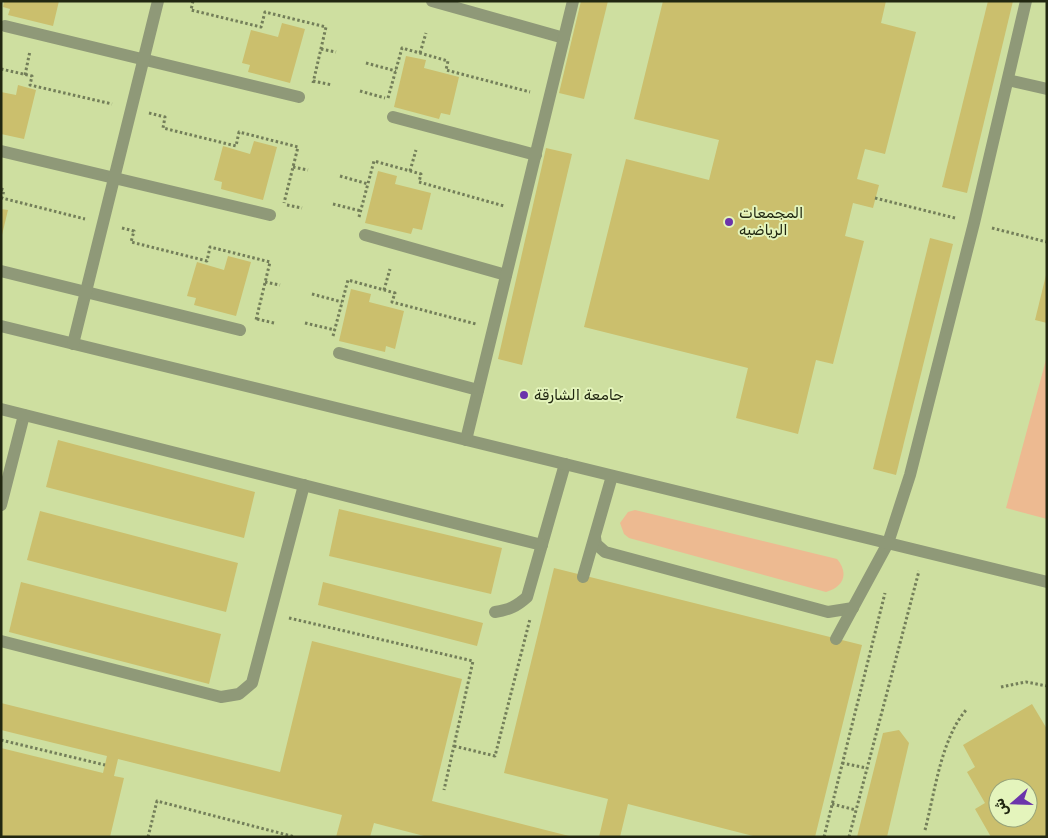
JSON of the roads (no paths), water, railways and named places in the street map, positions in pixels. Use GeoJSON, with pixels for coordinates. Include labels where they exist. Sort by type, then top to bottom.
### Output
{"type":"FeatureCollection","features":[{"type":"Feature","properties":{"kind":"street"},"geometry":{"type":"LineString","coordinates":[[73,344],[158,1]]}},
{"type":"Feature","properties":{"kind":"street"},"geometry":{"type":"LineString","coordinates":[[432,1],[564,38]]}},
{"type":"Feature","properties":{"kind":"street"},"geometry":{"type":"LineString","coordinates":[[466,440],[573,1]]}},
{"type":"Feature","properties":{"kind":"street"},"geometry":{"type":"LineString","coordinates":[[836,639],[888,543],[913,466],[1026,1]]}},
{"type":"Feature","properties":{"kind":"street"},"geometry":{"type":"LineString","coordinates":[[5,26],[299,97]]}},
{"type":"Feature","properties":{"kind":"street"},"geometry":{"type":"LineString","coordinates":[[1008,80],[1047,89]]}},
{"type":"Feature","properties":{"kind":"street"},"geometry":{"type":"LineString","coordinates":[[394,117],[536,155]]}},
{"type":"Feature","properties":{"kind":"street"},"geometry":{"type":"LineString","coordinates":[[1,151],[270,215]]}},
{"type":"Feature","properties":{"kind":"street"},"geometry":{"type":"LineString","coordinates":[[365,235],[506,275]]}},
{"type":"Feature","properties":{"kind":"street"},"geometry":{"type":"LineString","coordinates":[[1,271],[240,330]]}},
{"type":"Feature","properties":{"kind":"street"},"geometry":{"type":"LineString","coordinates":[[1,326],[1047,582]]}},
{"type":"Feature","properties":{"kind":"street"},"geometry":{"type":"LineString","coordinates":[[339,353],[478,390]]}},
{"type":"Feature","properties":{"kind":"street"},"geometry":{"type":"LineString","coordinates":[[1,409],[542,545]]}},
{"type":"Feature","properties":{"kind":"street"},"geometry":{"type":"LineString","coordinates":[[1,505],[24,415]]}},
{"type":"Feature","properties":{"kind":"street"},"geometry":{"type":"LineString","coordinates":[[495,612],[507,610],[518,605],[527,597],[565,464]]}},
{"type":"Feature","properties":{"kind":"street"},"geometry":{"type":"LineString","coordinates":[[583,577],[612,476]]}},
{"type":"Feature","properties":{"kind":"street"},"geometry":{"type":"LineString","coordinates":[[1,641],[221,697],[230,696],[246,689],[252,683],[304,485]]}},
{"type":"Feature","properties":{"kind":"street"},"geometry":{"type":"LineString","coordinates":[[595,537],[596,544],[605,552],[828,612],[853,608]]}},
{"type":"Feature","properties":{"kind":"place","name":"المجمعات الرياضيه"},"geometry":{"type":"Point","coordinates":[729,222]}},
{"type":"Feature","properties":{"kind":"place","name":"جامعة الشارقة"},"geometry":{"type":"Point","coordinates":[524,395]}}]}
